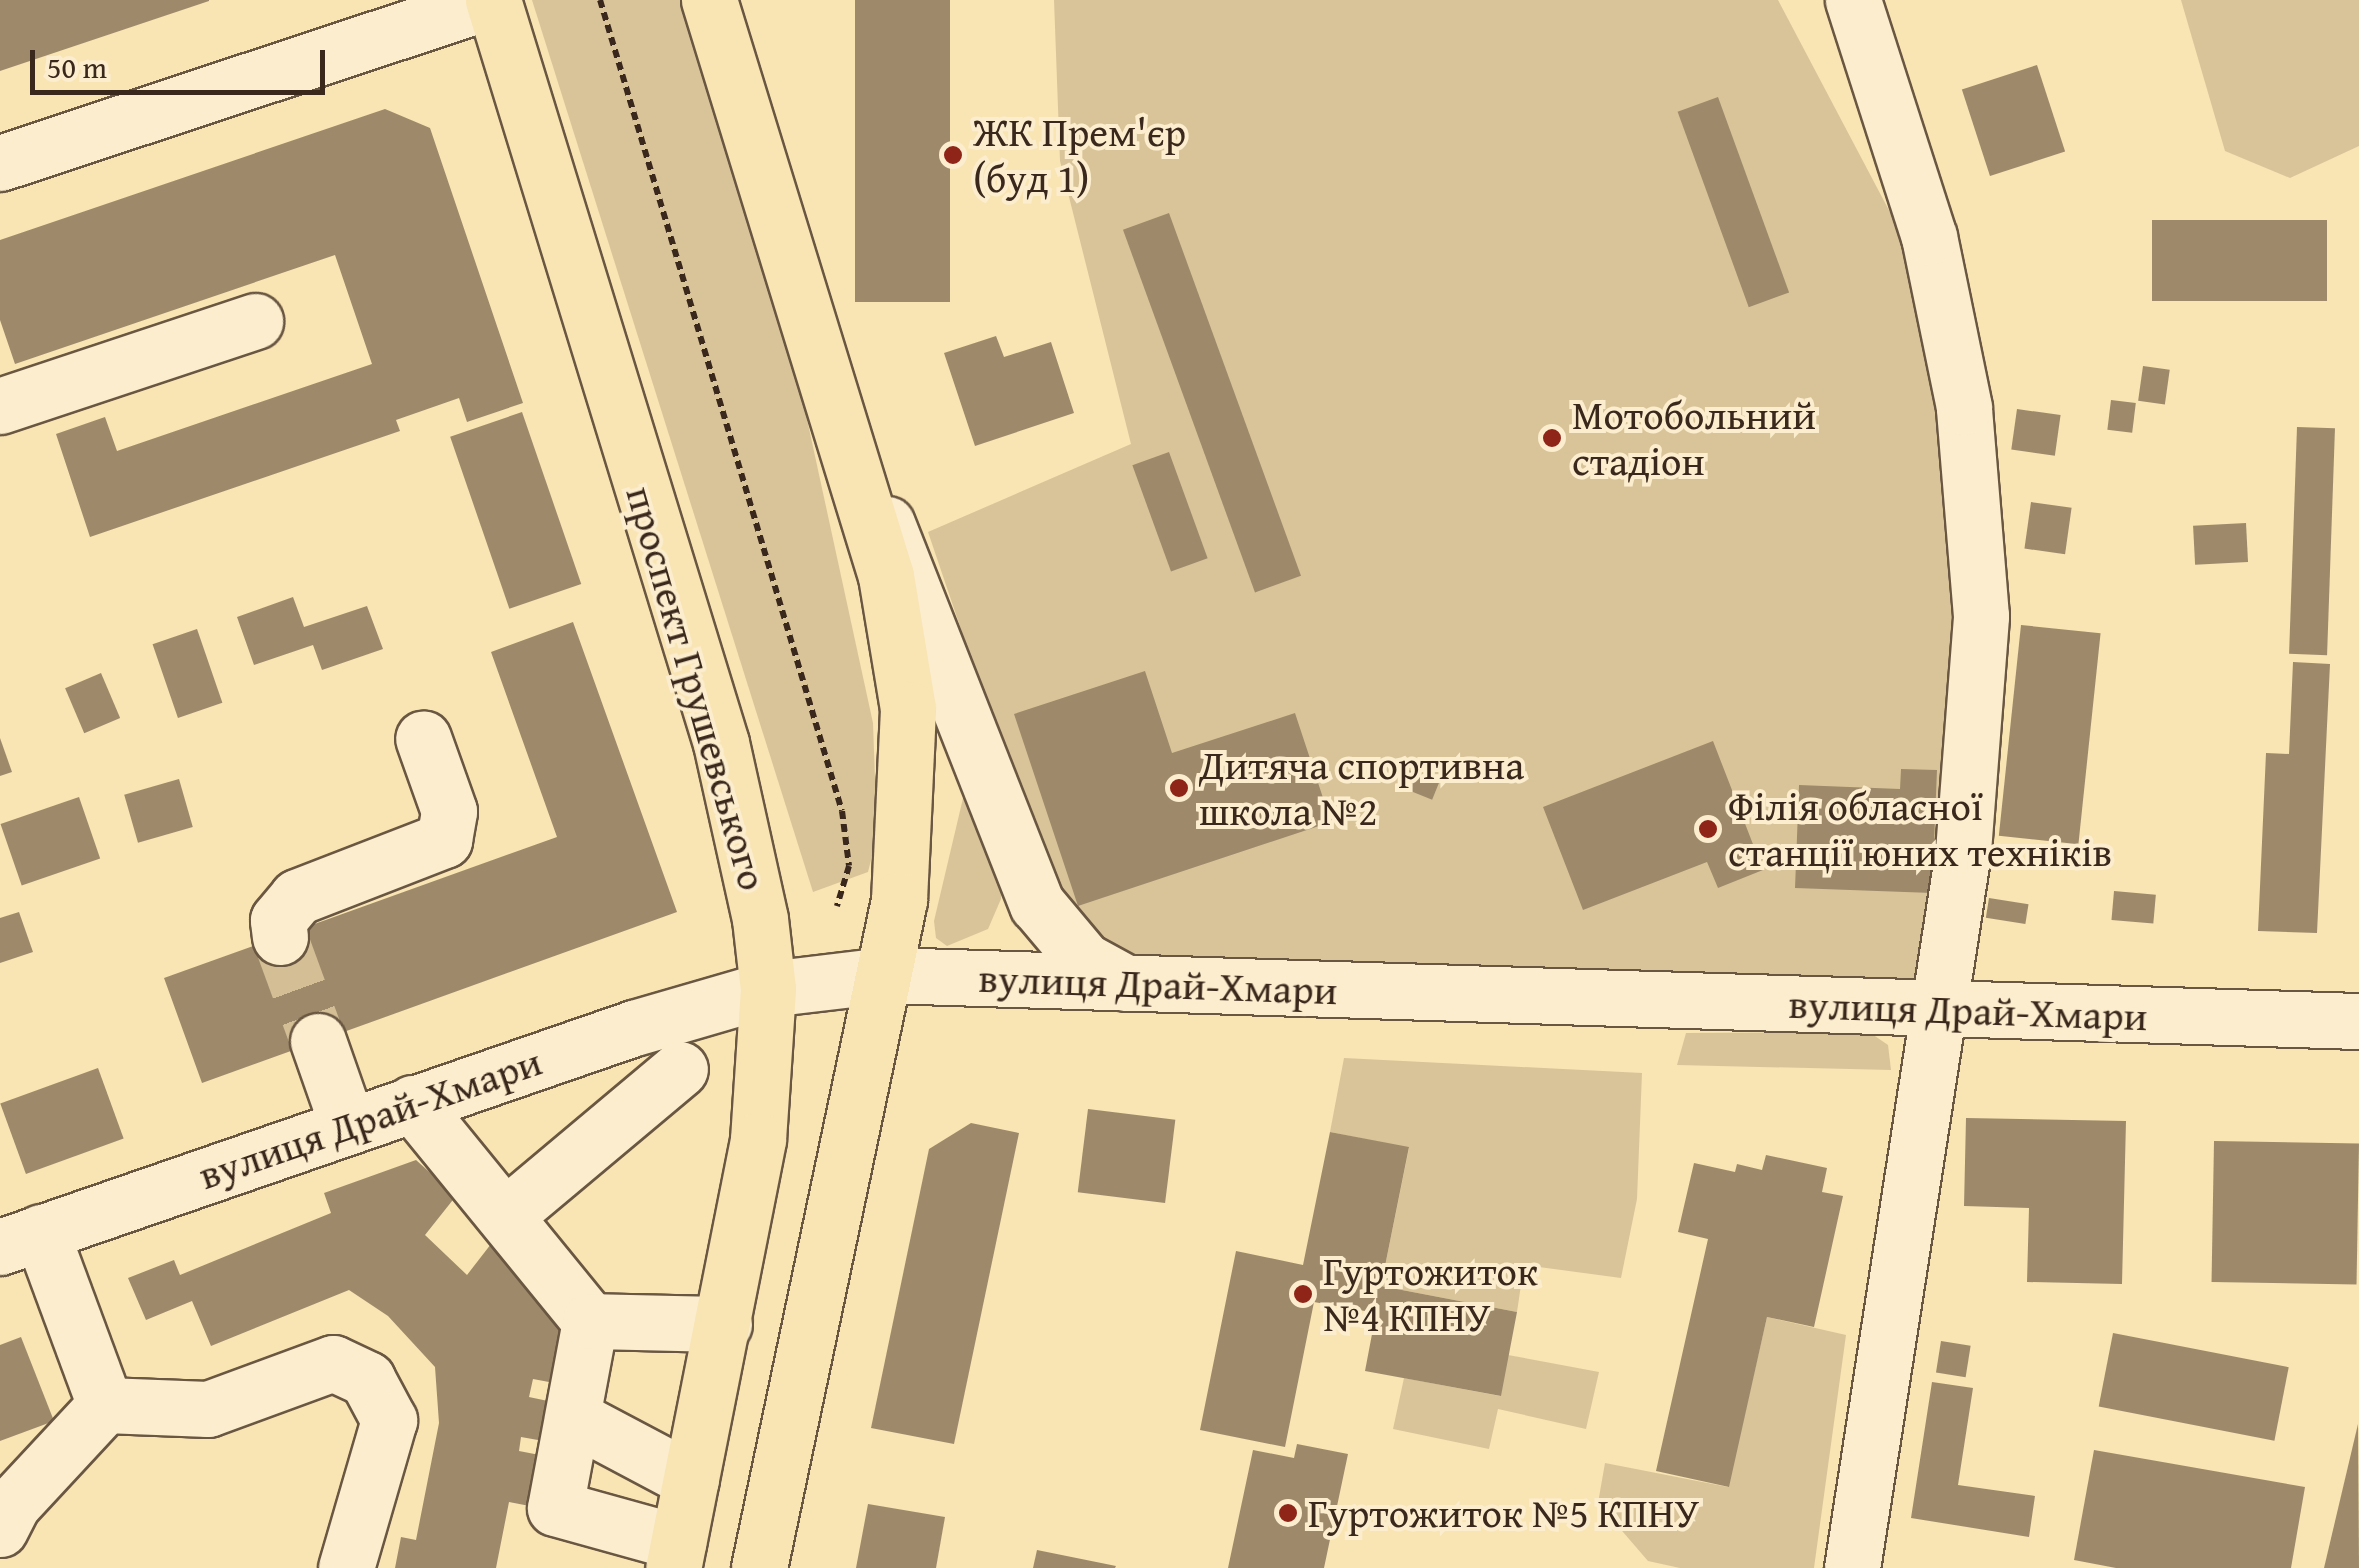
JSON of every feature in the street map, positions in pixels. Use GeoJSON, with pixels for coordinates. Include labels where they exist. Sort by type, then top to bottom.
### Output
{"type":"FeatureCollection","features":[{"type":"Feature","properties":{"kind":"main road","name":"проспект Грушевського"},"geometry":{"type":"LineString","coordinates":[[493,0],[721,743],[754,882],[768,989],[758,1140],[675,1555]]}},
{"type":"Feature","properties":{"kind":"main road"},"geometry":{"type":"LineString","coordinates":[[709,0],[886,576],[908,709],[908,813],[886,975],[758,1568]]}},
{"type":"Feature","properties":{"kind":"street"},"geometry":{"type":"LineString","coordinates":[[0,163],[493,0]]}},
{"type":"Feature","properties":{"kind":"street"},"geometry":{"type":"LineString","coordinates":[[1852,1568],[1935,1010],[1963,851],[1982,616],[1964,408],[1933,256],[1854,0]]}},
{"type":"Feature","properties":{"kind":"street"},"geometry":{"type":"LineString","coordinates":[[0,406],[256,321]]}},
{"type":"Feature","properties":{"kind":"street"},"geometry":{"type":"LineString","coordinates":[[828,386],[938,644],[1037,904],[1084,960],[1126,983]]}},
{"type":"Feature","properties":{"kind":"street"},"geometry":{"type":"LineString","coordinates":[[280,937],[278,920],[297,897],[444,840],[450,811],[423,738]]}},
{"type":"Feature","properties":{"kind":"street","name":"вулиця Драй-Хмари"},"geometry":{"type":"LineString","coordinates":[[20,1240],[412,1102],[768,989],[886,975],[2359,1021]]}},
{"type":"Feature","properties":{"kind":"street"},"geometry":{"type":"LineString","coordinates":[[318,1041],[347,1124]]}},
{"type":"Feature","properties":{"kind":"street"},"geometry":{"type":"LineString","coordinates":[[506,1214],[680,1069]]}},
{"type":"Feature","properties":{"kind":"street"},"geometry":{"type":"LineString","coordinates":[[412,1102],[590,1321],[576,1419],[554,1508],[675,1555]]}},
{"type":"Feature","properties":{"kind":"street"},"geometry":{"type":"LineString","coordinates":[[20,1240],[105,1405]]}},
{"type":"Feature","properties":{"kind":"street"},"geometry":{"type":"LineString","coordinates":[[590,1321],[724,1324]]}},
{"type":"Feature","properties":{"kind":"street"},"geometry":{"type":"LineString","coordinates":[[0,1529],[12,1505],[105,1405],[208,1408],[314,1366],[352,1367],[378,1390],[389,1420],[346,1568]]}},
{"type":"Feature","properties":{"kind":"street"},"geometry":{"type":"LineString","coordinates":[[576,1419],[691,1480]]}},
{"type":"Feature","properties":{"kind":"path"},"geometry":{"type":"LineString","coordinates":[[600,0],[842,811],[848,866],[837,906]]}},
{"type":"Feature","properties":{"kind":"shaded area"},"geometry":{"type":"Polygon","coordinates":[[[532,0],[681,0],[795,364],[873,723],[877,836],[868,872],[813,892],[532,0]]]}},
{"type":"Feature","properties":{"kind":"shaded area","name":"Мотобольний стадіон"},"geometry":{"type":"Polygon","coordinates":[[[1054,0],[1778,0],[1902,235],[1936,357],[1952,520],[1950,801],[1922,984],[1110,953],[1052,897],[928,532],[1131,444],[1060,161],[1054,0]]]}},
{"type":"Feature","properties":{"kind":"shaded area"},"geometry":{"type":"Polygon","coordinates":[[[2181,0],[2359,0],[2359,146],[2290,178],[2225,151],[2181,0]]]}},
{"type":"Feature","properties":{"kind":"shaded area"},"geometry":{"type":"Polygon","coordinates":[[[964,794],[1001,879],[1001,899],[988,929],[947,946],[936,938],[934,921],[964,794]]]}},
{"type":"Feature","properties":{"kind":"shaded area"},"geometry":{"type":"Polygon","coordinates":[[[1869,1032],[1888,1045],[1891,1070],[1677,1065],[1686,1033],[1869,1032]]]}},
{"type":"Feature","properties":{"kind":"shaded area"},"geometry":{"type":"Polygon","coordinates":[[[1344,1058],[1642,1073],[1637,1199],[1621,1278],[1524,1265],[1517,1312],[1381,1286],[1409,1148],[1330,1132],[1344,1058]]]}},
{"type":"Feature","properties":{"kind":"shaded area"},"geometry":{"type":"Polygon","coordinates":[[[1767,1317],[1846,1335],[1814,1568],[1680,1568],[1648,1561],[1598,1503],[1605,1463],[1728,1487],[1767,1317]]]}},
{"type":"Feature","properties":{"kind":"shaded area"},"geometry":{"type":"Polygon","coordinates":[[[1508,1355],[1599,1372],[1586,1429],[1498,1409],[1489,1449],[1393,1429],[1404,1378],[1500,1396],[1508,1355]]]}},
{"type":"Feature","properties":{"kind":"building"},"geometry":{"type":"Polygon","coordinates":[[[0,0],[209,0],[209,1],[0,71],[0,0]]]}},
{"type":"Feature","properties":{"kind":"building"},"geometry":{"type":"Polygon","coordinates":[[[855,0],[950,0],[950,302],[855,302],[855,0]]]}},
{"type":"Feature","properties":{"kind":"building"},"geometry":{"type":"Polygon","coordinates":[[[2037,65],[2065,152],[1990,176],[1962,89],[2037,65]]]}},
{"type":"Feature","properties":{"kind":"building"},"geometry":{"type":"Polygon","coordinates":[[[1718,97],[1789,292],[1749,307],[1678,112],[1718,97]]]}},
{"type":"Feature","properties":{"kind":"building"},"geometry":{"type":"Polygon","coordinates":[[[385,109],[430,128],[523,403],[467,422],[459,398],[396,420],[400,431],[90,537],[56,434],[105,417],[117,451],[372,364],[335,255],[15,364],[0,320],[0,240],[385,109]]]}},
{"type":"Feature","properties":{"kind":"building"},"geometry":{"type":"Polygon","coordinates":[[[1169,213],[1301,576],[1255,592],[1123,230],[1169,213]]]}},
{"type":"Feature","properties":{"kind":"building"},"geometry":{"type":"Polygon","coordinates":[[[2152,220],[2327,220],[2327,301],[2152,301],[2152,220]]]}},
{"type":"Feature","properties":{"kind":"building"},"geometry":{"type":"Polygon","coordinates":[[[996,336],[1004,357],[1051,342],[1074,413],[975,446],[944,353],[996,336]]]}},
{"type":"Feature","properties":{"kind":"building"},"geometry":{"type":"Polygon","coordinates":[[[2143,366],[2170,370],[2165,404],[2138,401],[2143,366]]]}},
{"type":"Feature","properties":{"kind":"building"},"geometry":{"type":"Polygon","coordinates":[[[2111,400],[2136,403],[2132,433],[2107,430],[2111,400]]]}},
{"type":"Feature","properties":{"kind":"building"},"geometry":{"type":"Polygon","coordinates":[[[2017,409],[2061,415],[2055,456],[2011,450],[2017,409]]]}},
{"type":"Feature","properties":{"kind":"building"},"geometry":{"type":"Polygon","coordinates":[[[522,412],[581,584],[509,609],[450,437],[522,412]]]}},
{"type":"Feature","properties":{"kind":"building"},"geometry":{"type":"Polygon","coordinates":[[[2297,427],[2335,428],[2327,655],[2289,654],[2297,427]]]}},
{"type":"Feature","properties":{"kind":"building"},"geometry":{"type":"Polygon","coordinates":[[[1169,452],[1208,558],[1171,572],[1132,465],[1169,452]]]}},
{"type":"Feature","properties":{"kind":"building"},"geometry":{"type":"Polygon","coordinates":[[[2031,502],[2072,508],[2065,554],[2024,549],[2031,502]]]}},
{"type":"Feature","properties":{"kind":"building"},"geometry":{"type":"Polygon","coordinates":[[[2246,523],[2248,562],[2195,565],[2193,526],[2246,523]]]}},
{"type":"Feature","properties":{"kind":"building"},"geometry":{"type":"Polygon","coordinates":[[[293,597],[304,627],[367,606],[383,649],[322,670],[313,645],[254,665],[237,617],[293,597]]]}},
{"type":"Feature","properties":{"kind":"building"},"geometry":{"type":"Polygon","coordinates":[[[573,622],[677,912],[202,1083],[164,978],[557,837],[491,652],[573,622]]]}},
{"type":"Feature","properties":{"kind":"building"},"geometry":{"type":"Polygon","coordinates":[[[2021,625],[2101,633],[2078,844],[1999,836],[2021,625]]]}},
{"type":"Feature","properties":{"kind":"building"},"geometry":{"type":"Polygon","coordinates":[[[197,629],[222,703],[178,718],[153,644],[197,629]]]}},
{"type":"Feature","properties":{"kind":"building"},"geometry":{"type":"Polygon","coordinates":[[[2293,662],[2330,664],[2317,933],[2258,931],[2266,753],[2289,754],[2293,662]]]}},
{"type":"Feature","properties":{"kind":"building","name":"Дитяча спортивна школа №2"},"geometry":{"type":"Polygon","coordinates":[[[1145,671],[1172,753],[1295,713],[1331,822],[1078,906],[1014,714],[1145,671]]]}},
{"type":"Feature","properties":{"kind":"building"},"geometry":{"type":"Polygon","coordinates":[[[101,673],[120,718],[84,733],[65,688],[101,673]]]}},
{"type":"Feature","properties":{"kind":"building"},"geometry":{"type":"Polygon","coordinates":[[[0,738],[12,772],[0,776],[0,738]]]}},
{"type":"Feature","properties":{"kind":"building"},"geometry":{"type":"Polygon","coordinates":[[[1713,741],[1763,870],[1718,888],[1707,862],[1583,910],[1543,807],[1713,741]]]}},
{"type":"Feature","properties":{"kind":"building"},"geometry":{"type":"Polygon","coordinates":[[[1404,768],[1439,782],[1432,800],[1397,786],[1404,768]]]}},
{"type":"Feature","properties":{"kind":"building"},"geometry":{"type":"Polygon","coordinates":[[[1901,769],[1937,770],[1932,893],[1795,888],[1799,785],[1900,789],[1901,769]]]}},
{"type":"Feature","properties":{"kind":"building"},"geometry":{"type":"Polygon","coordinates":[[[179,779],[193,827],[138,843],[124,795],[179,779]]]}},
{"type":"Feature","properties":{"kind":"building"},"geometry":{"type":"Polygon","coordinates":[[[79,797],[100,858],[22,885],[1,824],[79,797]]]}},
{"type":"Feature","properties":{"kind":"building"},"geometry":{"type":"Polygon","coordinates":[[[2114,891],[2156,895],[2153,924],[2111,920],[2114,891]]]}},
{"type":"Feature","properties":{"kind":"building"},"geometry":{"type":"Polygon","coordinates":[[[1989,898],[2029,904],[2025,924],[1986,918],[1989,898]]]}},
{"type":"Feature","properties":{"kind":"building"},"geometry":{"type":"Polygon","coordinates":[[[19,912],[33,952],[0,963],[0,918],[19,912]]]}},
{"type":"Feature","properties":{"kind":"building"},"geometry":{"type":"Polygon","coordinates":[[[98,1068],[124,1138],[26,1174],[0,1104],[98,1068]]]}},
{"type":"Feature","properties":{"kind":"building"},"geometry":{"type":"Polygon","coordinates":[[[1088,1109],[1175,1120],[1165,1203],[1078,1192],[1088,1109]]]}},
{"type":"Feature","properties":{"kind":"building"},"geometry":{"type":"Polygon","coordinates":[[[1966,1118],[2126,1121],[2122,1284],[2027,1282],[2029,1208],[1964,1206],[1966,1118]]]}},
{"type":"Feature","properties":{"kind":"building"},"geometry":{"type":"Polygon","coordinates":[[[971,1123],[1019,1133],[954,1444],[871,1428],[929,1149],[971,1123]]]}},
{"type":"Feature","properties":{"kind":"building","name":"Гуртожиток №4 КПНУ"},"geometry":{"type":"Polygon","coordinates":[[[1330,1132],[1409,1147],[1381,1286],[1517,1312],[1501,1396],[1365,1371],[1376,1313],[1314,1302],[1285,1447],[1200,1430],[1236,1251],[1303,1265],[1330,1132]]]}},
{"type":"Feature","properties":{"kind":"building"},"geometry":{"type":"Polygon","coordinates":[[[2214,1141],[2359,1144],[2357,1285],[2212,1282],[2214,1141]]]}},
{"type":"Feature","properties":{"kind":"building"},"geometry":{"type":"Polygon","coordinates":[[[1766,1155],[1827,1168],[1822,1192],[1843,1196],[1814,1327],[1767,1317],[1729,1487],[1656,1471],[1708,1239],[1678,1232],[1694,1163],[1735,1172],[1737,1164],[1762,1170],[1766,1155]]]}},
{"type":"Feature","properties":{"kind":"building"},"geometry":{"type":"Polygon","coordinates":[[[416,1160],[456,1196],[425,1235],[467,1275],[491,1244],[530,1273],[562,1320],[549,1382],[533,1379],[529,1397],[562,1404],[555,1443],[521,1437],[519,1451],[550,1457],[540,1508],[509,1502],[496,1568],[395,1568],[401,1537],[416,1540],[439,1423],[435,1367],[388,1316],[349,1290],[211,1346],[192,1301],[146,1320],[128,1278],[174,1260],[180,1275],[331,1213],[324,1193],[416,1160]]]}},
{"type":"Feature","properties":{"kind":"building"},"geometry":{"type":"Polygon","coordinates":[[[2113,1333],[2289,1367],[2274,1441],[2099,1407],[2113,1333]]]}},
{"type":"Feature","properties":{"kind":"building"},"geometry":{"type":"Polygon","coordinates":[[[21,1337],[54,1421],[0,1441],[0,1345],[21,1337]]]}},
{"type":"Feature","properties":{"kind":"building"},"geometry":{"type":"Polygon","coordinates":[[[1941,1341],[1971,1346],[1966,1377],[1936,1373],[1941,1341]]]}},
{"type":"Feature","properties":{"kind":"building"},"geometry":{"type":"Polygon","coordinates":[[[1932,1382],[1973,1388],[1958,1485],[2035,1496],[2029,1537],[1911,1518],[1932,1382]]]}},
{"type":"Feature","properties":{"kind":"building"},"geometry":{"type":"Polygon","coordinates":[[[2358,1424],[2359,1568],[2324,1568],[2358,1424]]]}},
{"type":"Feature","properties":{"kind":"building","name":"Гуртожиток №5 КПНУ"},"geometry":{"type":"Polygon","coordinates":[[[1297,1444],[1348,1454],[1324,1568],[1228,1568],[1253,1450],[1294,1458],[1297,1444]]]}},
{"type":"Feature","properties":{"kind":"building"},"geometry":{"type":"Polygon","coordinates":[[[2094,1450],[2305,1487],[2291,1568],[2116,1568],[2074,1560],[2094,1450]]]}},
{"type":"Feature","properties":{"kind":"building"},"geometry":{"type":"Polygon","coordinates":[[[868,1504],[945,1517],[936,1568],[856,1568],[868,1504]]]}},
{"type":"Feature","properties":{"kind":"building"},"geometry":{"type":"Polygon","coordinates":[[[1037,1550],[1116,1566],[1033,1568],[1037,1550]]]}},
{"type":"Feature","properties":{"kind":"tunnel"},"geometry":{"type":"LineString","coordinates":[[280,937],[318,1041]]}},
{"type":"Feature","properties":{"kind":"place","name":"ЖК Прем'єр (буд 1)"},"geometry":{"type":"Point","coordinates":[953,155]}},
{"type":"Feature","properties":{"kind":"place","name":"Мотобольний стадіон"},"geometry":{"type":"Point","coordinates":[1552,438]}},
{"type":"Feature","properties":{"kind":"place","name":"Дитяча спортивна школа №2"},"geometry":{"type":"Point","coordinates":[1179,788]}},
{"type":"Feature","properties":{"kind":"place","name":"Філія обласної станції юних техніків"},"geometry":{"type":"Point","coordinates":[1708,829]}},
{"type":"Feature","properties":{"kind":"place","name":"Гуртожиток №4 КПНУ"},"geometry":{"type":"Point","coordinates":[1303,1294]}},
{"type":"Feature","properties":{"kind":"place","name":"Гуртожиток №5 КПНУ"},"geometry":{"type":"Point","coordinates":[1288,1513]}}]}
